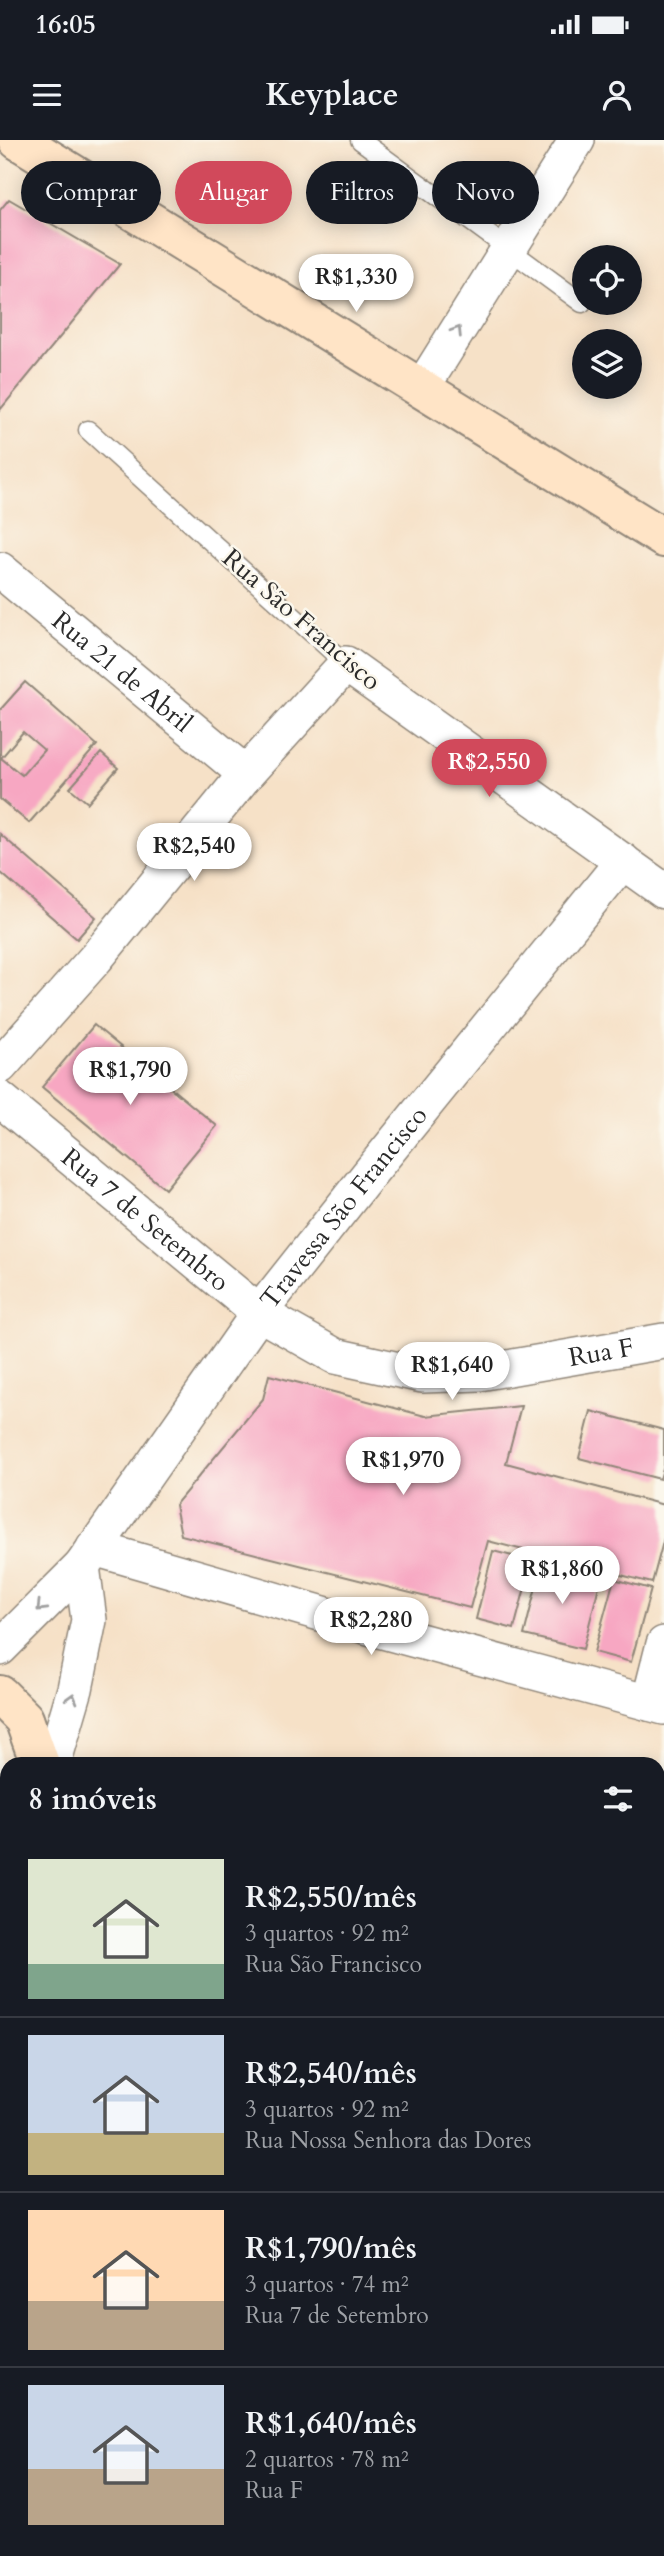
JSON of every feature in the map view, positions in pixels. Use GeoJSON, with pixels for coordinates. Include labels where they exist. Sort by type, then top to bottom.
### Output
{"type":"FeatureCollection","features":[{"type":"Feature","properties":{"kind":"main road"},"geometry":{"type":"LineString","coordinates":[[18,140],[664,538]]}},
{"type":"Feature","properties":{"kind":"main road"},"geometry":{"type":"LineString","coordinates":[[0,1695],[24,1719],[38,1757]]}},
{"type":"Feature","properties":{"kind":"street"},"geometry":{"type":"LineString","coordinates":[[421,389],[577,140]]}},
{"type":"Feature","properties":{"kind":"street","name":"Rua 21 de Abril"},"geometry":{"type":"LineString","coordinates":[[0,570],[246,774]]}},
{"type":"Feature","properties":{"kind":"street"},"geometry":{"type":"LineString","coordinates":[[0,1066],[96,958],[246,774],[346,664]]}},
{"type":"Feature","properties":{"kind":"street","name":"Rua São Francisco"},"geometry":{"type":"LineString","coordinates":[[346,664],[664,891]]}},
{"type":"Feature","properties":{"kind":"street","name":"Travessa São Francisco"},"geometry":{"type":"LineString","coordinates":[[0,1648],[88,1557],[259,1313],[623,861]]}},
{"type":"Feature","properties":{"kind":"street","name":"Rua 7 de Setembro"},"geometry":{"type":"LineString","coordinates":[[0,1098],[259,1313]]}},
{"type":"Feature","properties":{"kind":"street","name":"Rua F"},"geometry":{"type":"LineString","coordinates":[[259,1313],[335,1356],[422,1375],[479,1373],[664,1341]]}},
{"type":"Feature","properties":{"kind":"street"},"geometry":{"type":"LineString","coordinates":[[55,1757],[75,1689],[89,1620],[88,1557],[379,1630],[657,1705],[664,1644]]}},
{"type":"Feature","properties":{"kind":"lane"},"geometry":{"type":"LineString","coordinates":[[360,140],[572,296]]}},
{"type":"Feature","properties":{"kind":"lane","name":"Rua São Francisco"},"geometry":{"type":"LineString","coordinates":[[88,429],[346,664]]}},
{"type":"Feature","properties":{"kind":"building"},"geometry":{"type":"Polygon","coordinates":[[[9,199],[21,206],[21,224],[52,224],[120,264],[0,410],[0,210],[9,199]]]}},
{"type":"Feature","properties":{"kind":"building"},"geometry":{"type":"Polygon","coordinates":[[[25,682],[97,745],[29,823],[0,799],[0,710],[25,682]],[[23,732],[1,758],[22,775],[44,750],[23,732]]]}},
{"type":"Feature","properties":{"kind":"building"},"geometry":{"type":"Polygon","coordinates":[[[101,753],[118,768],[88,803],[70,788],[101,753]]]}},
{"type":"Feature","properties":{"kind":"building"},"geometry":{"type":"Polygon","coordinates":[[[0,834],[96,917],[77,939],[0,872],[0,834]]]}},
{"type":"Feature","properties":{"kind":"building"},"geometry":{"type":"Polygon","coordinates":[[[94,1025],[217,1126],[165,1189],[42,1087],[94,1025]]]}},
{"type":"Feature","properties":{"kind":"building"},"geometry":{"type":"Polygon","coordinates":[[[269,1375],[425,1416],[521,1406],[506,1463],[664,1505],[664,1538],[652,1583],[488,1541],[470,1608],[181,1535],[175,1505],[263,1399],[269,1375]]]}},
{"type":"Feature","properties":{"kind":"building"},"geometry":{"type":"Polygon","coordinates":[[[591,1411],[664,1430],[664,1466],[660,1479],[579,1458],[591,1411]]]}},
{"type":"Feature","properties":{"kind":"building"},"geometry":{"type":"Polygon","coordinates":[[[493,1551],[532,1561],[514,1629],[476,1619],[493,1551]]]}},
{"type":"Feature","properties":{"kind":"building"},"geometry":{"type":"Polygon","coordinates":[[[542,1563],[601,1578],[583,1649],[524,1635],[542,1563]]]}},
{"type":"Feature","properties":{"kind":"building"},"geometry":{"type":"Polygon","coordinates":[[[614,1579],[651,1589],[631,1662],[594,1652],[614,1579]]]}}]}
